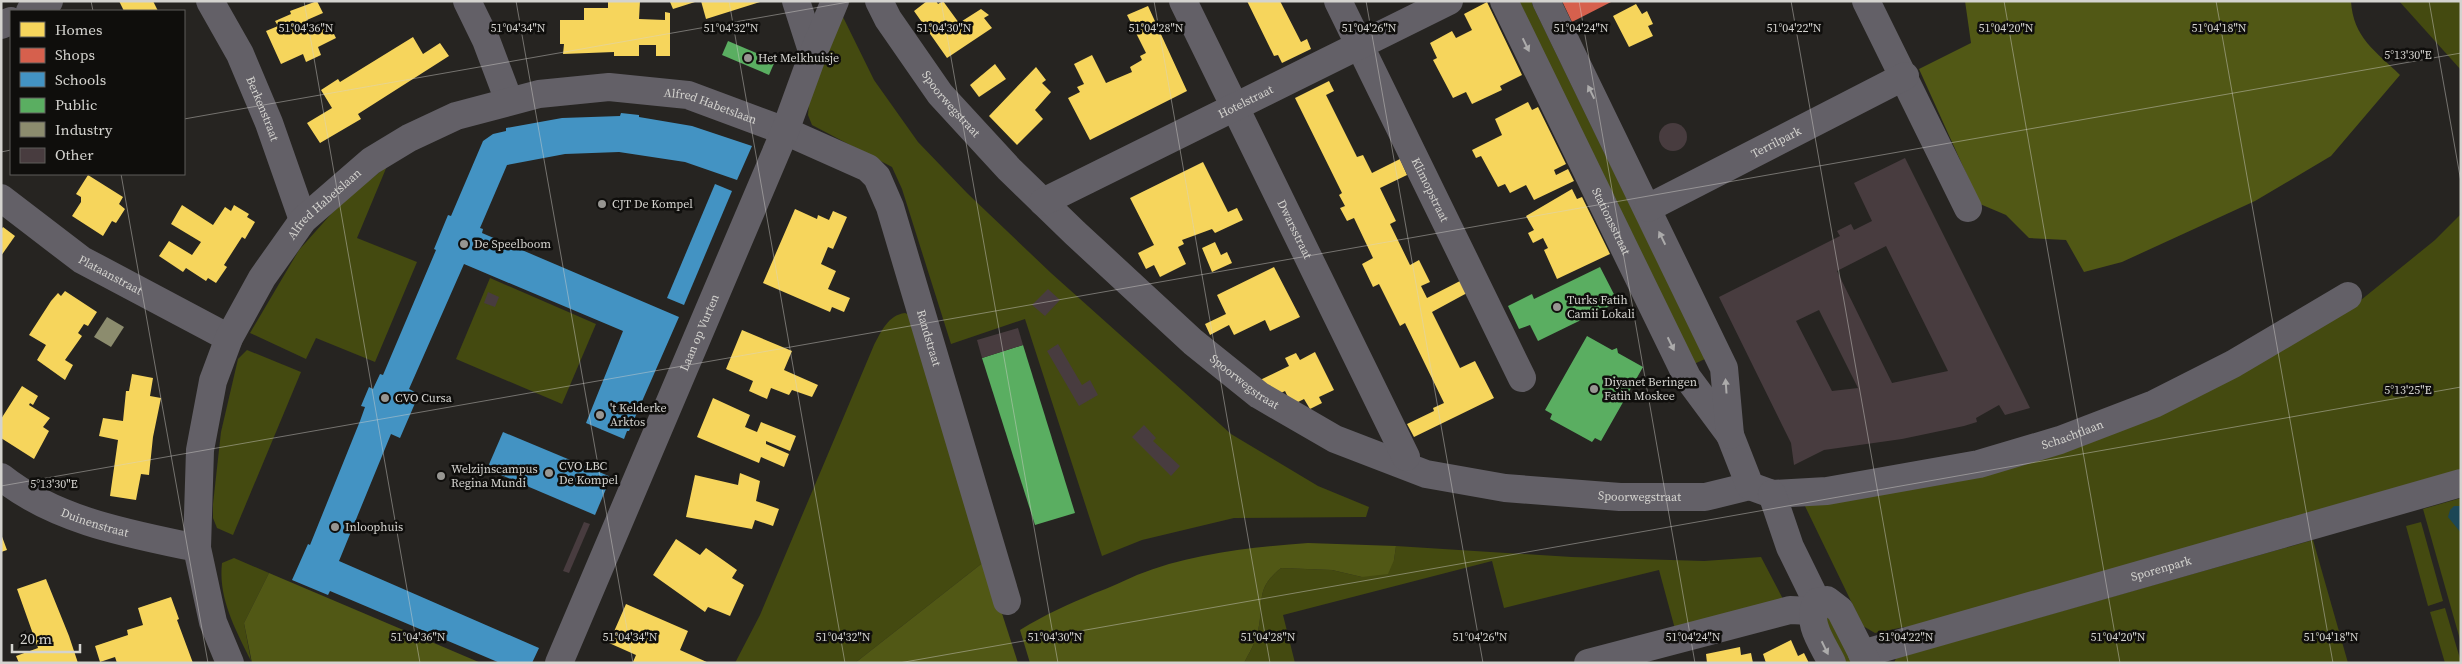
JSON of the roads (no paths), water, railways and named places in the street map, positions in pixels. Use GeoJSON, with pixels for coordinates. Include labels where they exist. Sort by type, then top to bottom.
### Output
{"type":"FeatureCollection","features":[{"type":"Feature","properties":{"kind":"street"},"geometry":{"type":"LineString","coordinates":[[32,10],[49,1]]}},
{"type":"Feature","properties":{"kind":"street","name":"Berkenstraat"},"geometry":{"type":"LineString","coordinates":[[210,1],[240,54],[269,123],[303,220]]}},
{"type":"Feature","properties":{"kind":"street"},"geometry":{"type":"LineString","coordinates":[[467,1],[486,40],[509,101]]}},
{"type":"Feature","properties":{"kind":"street"},"geometry":{"type":"LineString","coordinates":[[796,1],[813,54]]}},
{"type":"Feature","properties":{"kind":"street","name":"Laan op Vurten"},"geometry":{"type":"LineString","coordinates":[[559,663],[785,131],[813,54],[836,1]]}},
{"type":"Feature","properties":{"kind":"street","name":"Spoorwegstraat"},"geometry":{"type":"LineString","coordinates":[[879,1],[888,19],[940,94],[1009,169],[1043,202],[1193,342],[1259,395],[1335,439],[1426,474],[1505,488],[1620,497],[1705,497],[1761,490]]}},
{"type":"Feature","properties":{"kind":"street","name":"Dwarsstraat"},"geometry":{"type":"LineString","coordinates":[[1183,1],[1232,107],[1406,457]]}},
{"type":"Feature","properties":{"kind":"street","name":"Klimopstraat"},"geometry":{"type":"LineString","coordinates":[[1338,1],[1522,378]]}},
{"type":"Feature","properties":{"kind":"street","name":"Hotelstraat"},"geometry":{"type":"LineString","coordinates":[[1043,202],[1449,1]]}},
{"type":"Feature","properties":{"kind":"street","name":"Stationsstraat"},"geometry":{"type":"LineString","coordinates":[[1504,1],[1687,377],[1730,435],[1790,547],[1814,607],[1812,621],[1832,663]]}},
{"type":"Feature","properties":{"kind":"street","name":"Stationsstraat"},"geometry":{"type":"LineString","coordinates":[[1546,1],[1724,368],[1730,435]]}},
{"type":"Feature","properties":{"kind":"street"},"geometry":{"type":"LineString","coordinates":[[1866,1],[1905,76],[1968,208]]}},
{"type":"Feature","properties":{"kind":"street","name":"Terrilpark"},"geometry":{"type":"LineString","coordinates":[[1648,208],[1905,76]]}},
{"type":"Feature","properties":{"kind":"street","name":"Alfred Habetslaan"},"geometry":{"type":"LineString","coordinates":[[230,663],[213,622],[197,548],[200,450],[213,381],[229,338],[262,278],[303,220],[371,160],[409,138],[456,116],[539,94],[609,88],[688,96],[785,131]]}},
{"type":"Feature","properties":{"kind":"street","name":"Randstraat"},"geometry":{"type":"LineString","coordinates":[[785,131],[868,168],[876,177],[883,190],[922,309],[1007,601]]}},
{"type":"Feature","properties":{"kind":"street","name":"Plataanstraat"},"geometry":{"type":"LineString","coordinates":[[1,198],[82,260],[229,338]]}},
{"type":"Feature","properties":{"kind":"street","name":"Schachtlaan"},"geometry":{"type":"LineString","coordinates":[[1761,490],[1827,491],[1979,464],[2060,440],[2154,404],[2233,364],[2348,296]]}},
{"type":"Feature","properties":{"kind":"street","name":"Duinenstraat"},"geometry":{"type":"LineString","coordinates":[[1,477],[53,508],[101,526],[197,548]]}},
{"type":"Feature","properties":{"kind":"street","name":"Sporenpark"},"geometry":{"type":"LineString","coordinates":[[1864,658],[2461,483]]}},
{"type":"Feature","properties":{"kind":"street"},"geometry":{"type":"LineString","coordinates":[[1588,663],[1790,610],[1814,607],[1827,600],[1840,610],[1864,658]]}},
{"type":"Feature","properties":{"kind":"water"},"geometry":{"type":"Polygon","coordinates":[[[2454,506],[2461,506],[2461,533],[2448,517],[2450,510],[2454,506]]]}},
{"type":"Feature","properties":{"kind":"place","name":"Het Melkhuisje"},"geometry":{"type":"Point","coordinates":[748,58]}},
{"type":"Feature","properties":{"kind":"place","name":"CJT De Kompel"},"geometry":{"type":"Point","coordinates":[602,204]}},
{"type":"Feature","properties":{"kind":"place","name":"De Speelboom"},"geometry":{"type":"Point","coordinates":[464,244]}},
{"type":"Feature","properties":{"kind":"place","name":"Turks Fatih Camii Lokali"},"geometry":{"type":"Point","coordinates":[1557,307]}},
{"type":"Feature","properties":{"kind":"place","name":"Diyanet Beringen Fatih Moskee"},"geometry":{"type":"Point","coordinates":[1594,389]}},
{"type":"Feature","properties":{"kind":"place","name":"CVO Cursa"},"geometry":{"type":"Point","coordinates":[385,398]}},
{"type":"Feature","properties":{"kind":"place","name":"'t Kelderke Arktos"},"geometry":{"type":"Point","coordinates":[600,415]}},
{"type":"Feature","properties":{"kind":"place","name":"CVO LBC De Kompel"},"geometry":{"type":"Point","coordinates":[549,473]}},
{"type":"Feature","properties":{"kind":"place","name":"Welzijnscampus Regina Mundi"},"geometry":{"type":"Point","coordinates":[441,476]}},
{"type":"Feature","properties":{"kind":"place","name":"Inloophuis"},"geometry":{"type":"Point","coordinates":[335,527]}}]}
